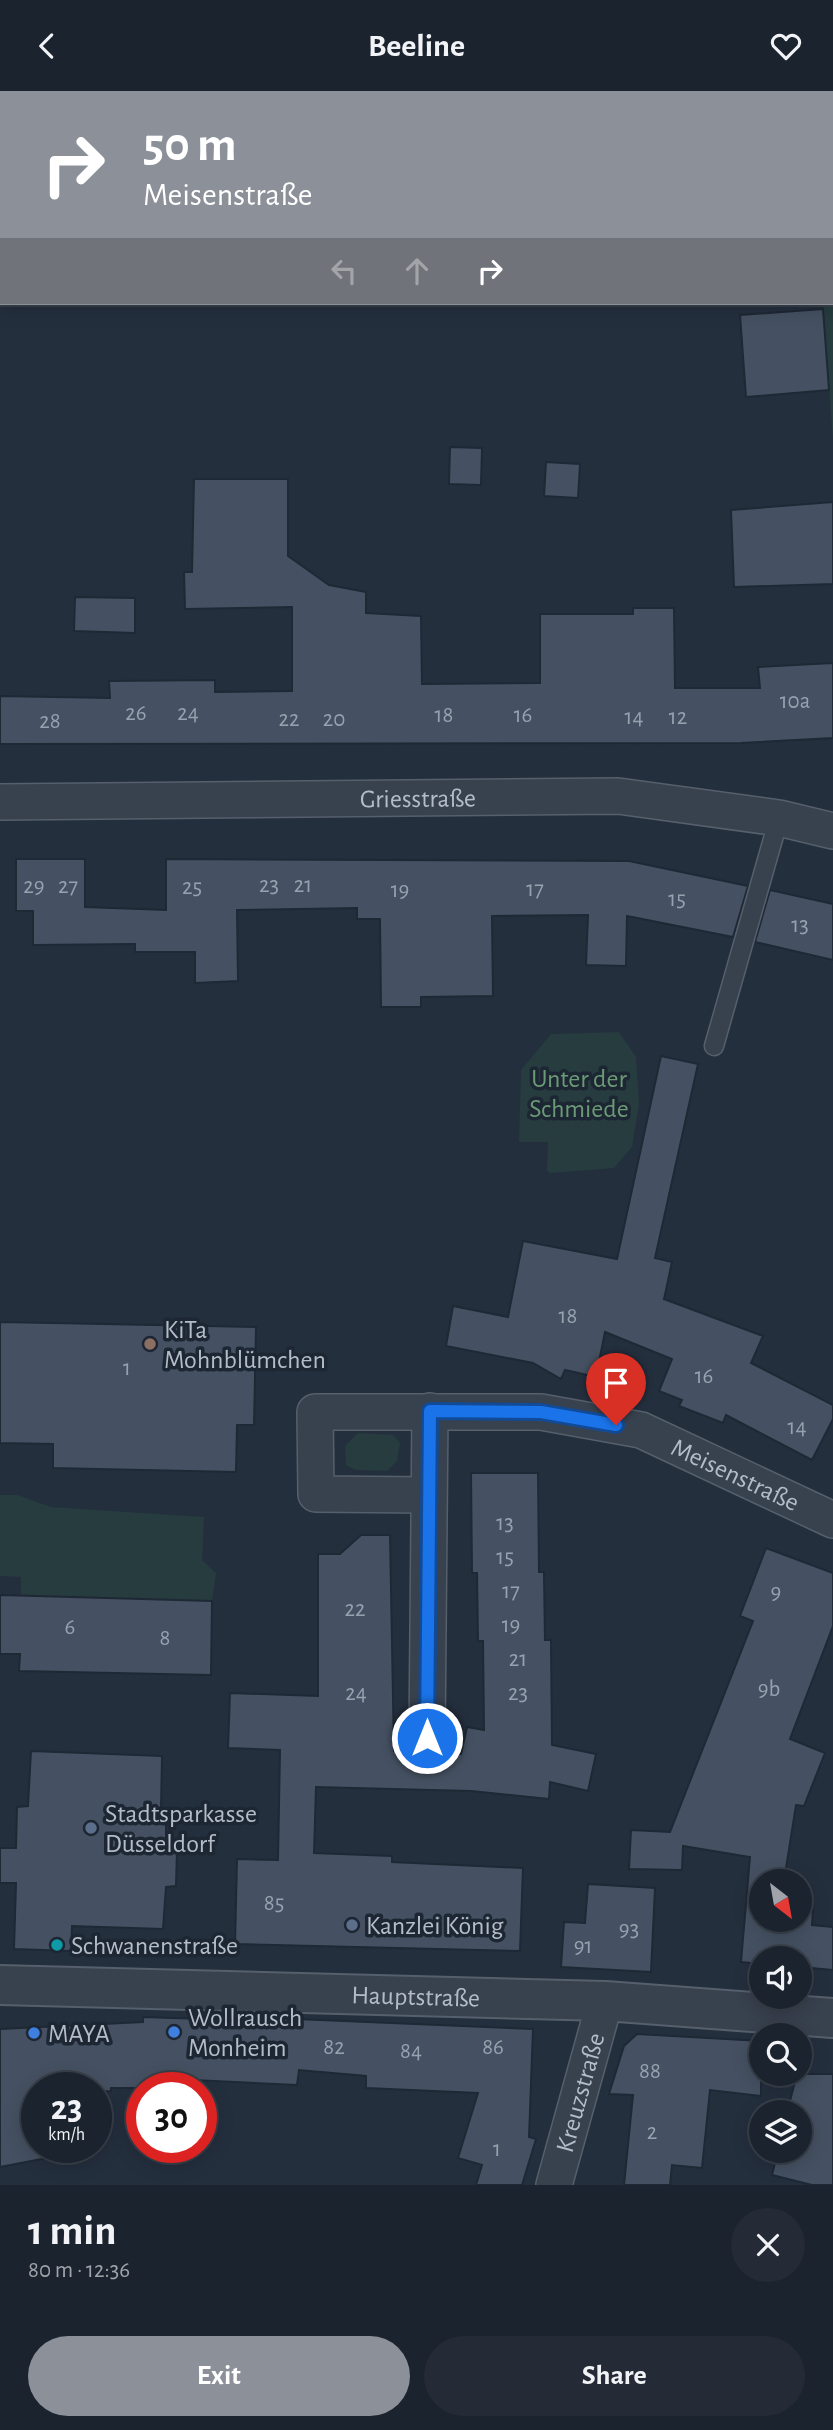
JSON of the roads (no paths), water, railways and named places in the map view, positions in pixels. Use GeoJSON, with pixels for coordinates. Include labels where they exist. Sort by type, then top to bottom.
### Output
{"type":"FeatureCollection","features":[{"type":"Feature","properties":{"kind":"street","name":"Griesstraße"},"geometry":{"type":"LineString","coordinates":[[0,802],[618,796],[779,818],[833,831]]}},
{"type":"Feature","properties":{"kind":"street"},"geometry":{"type":"LineString","coordinates":[[427,1738],[430,1411]]}},
{"type":"Feature","properties":{"kind":"street","name":"Meisenstraße"},"geometry":{"type":"LineString","coordinates":[[428,1495],[316,1494],[315,1412],[541,1412],[641,1430],[833,1520]]}},
{"type":"Feature","properties":{"kind":"street","name":"Hauptstraße"},"geometry":{"type":"LineString","coordinates":[[0,1985],[605,2001],[833,2018]]}},
{"type":"Feature","properties":{"kind":"street","name":"Kreuzstraße"},"geometry":{"type":"LineString","coordinates":[[554,2185],[605,2001]]}},
{"type":"Feature","properties":{"kind":"lane"},"geometry":{"type":"LineString","coordinates":[[714,1046],[779,818]]}},
{"type":"Feature","properties":{"kind":"place","name":"KiTa Mohnblümchen"},"geometry":{"type":"Point","coordinates":[150,1344]}},
{"type":"Feature","properties":{"kind":"place","name":"Stadtsparkasse Düsseldorf"},"geometry":{"type":"Point","coordinates":[91,1828]}},
{"type":"Feature","properties":{"kind":"place","name":"Kanzlei König"},"geometry":{"type":"Point","coordinates":[352,1925]}},
{"type":"Feature","properties":{"kind":"place","name":"Schwanenstraße"},"geometry":{"type":"Point","coordinates":[57,1945]}},
{"type":"Feature","properties":{"kind":"place","name":"Wollrausch Monheim"},"geometry":{"type":"Point","coordinates":[174,2032]}},
{"type":"Feature","properties":{"kind":"place","name":"MAYA"},"geometry":{"type":"Point","coordinates":[34,2033]}},
{"type":"Feature","properties":{"kind":"park label","name":"Unter der Schmiede"},"geometry":{"type":"Point","coordinates":[579,1092]}}]}
